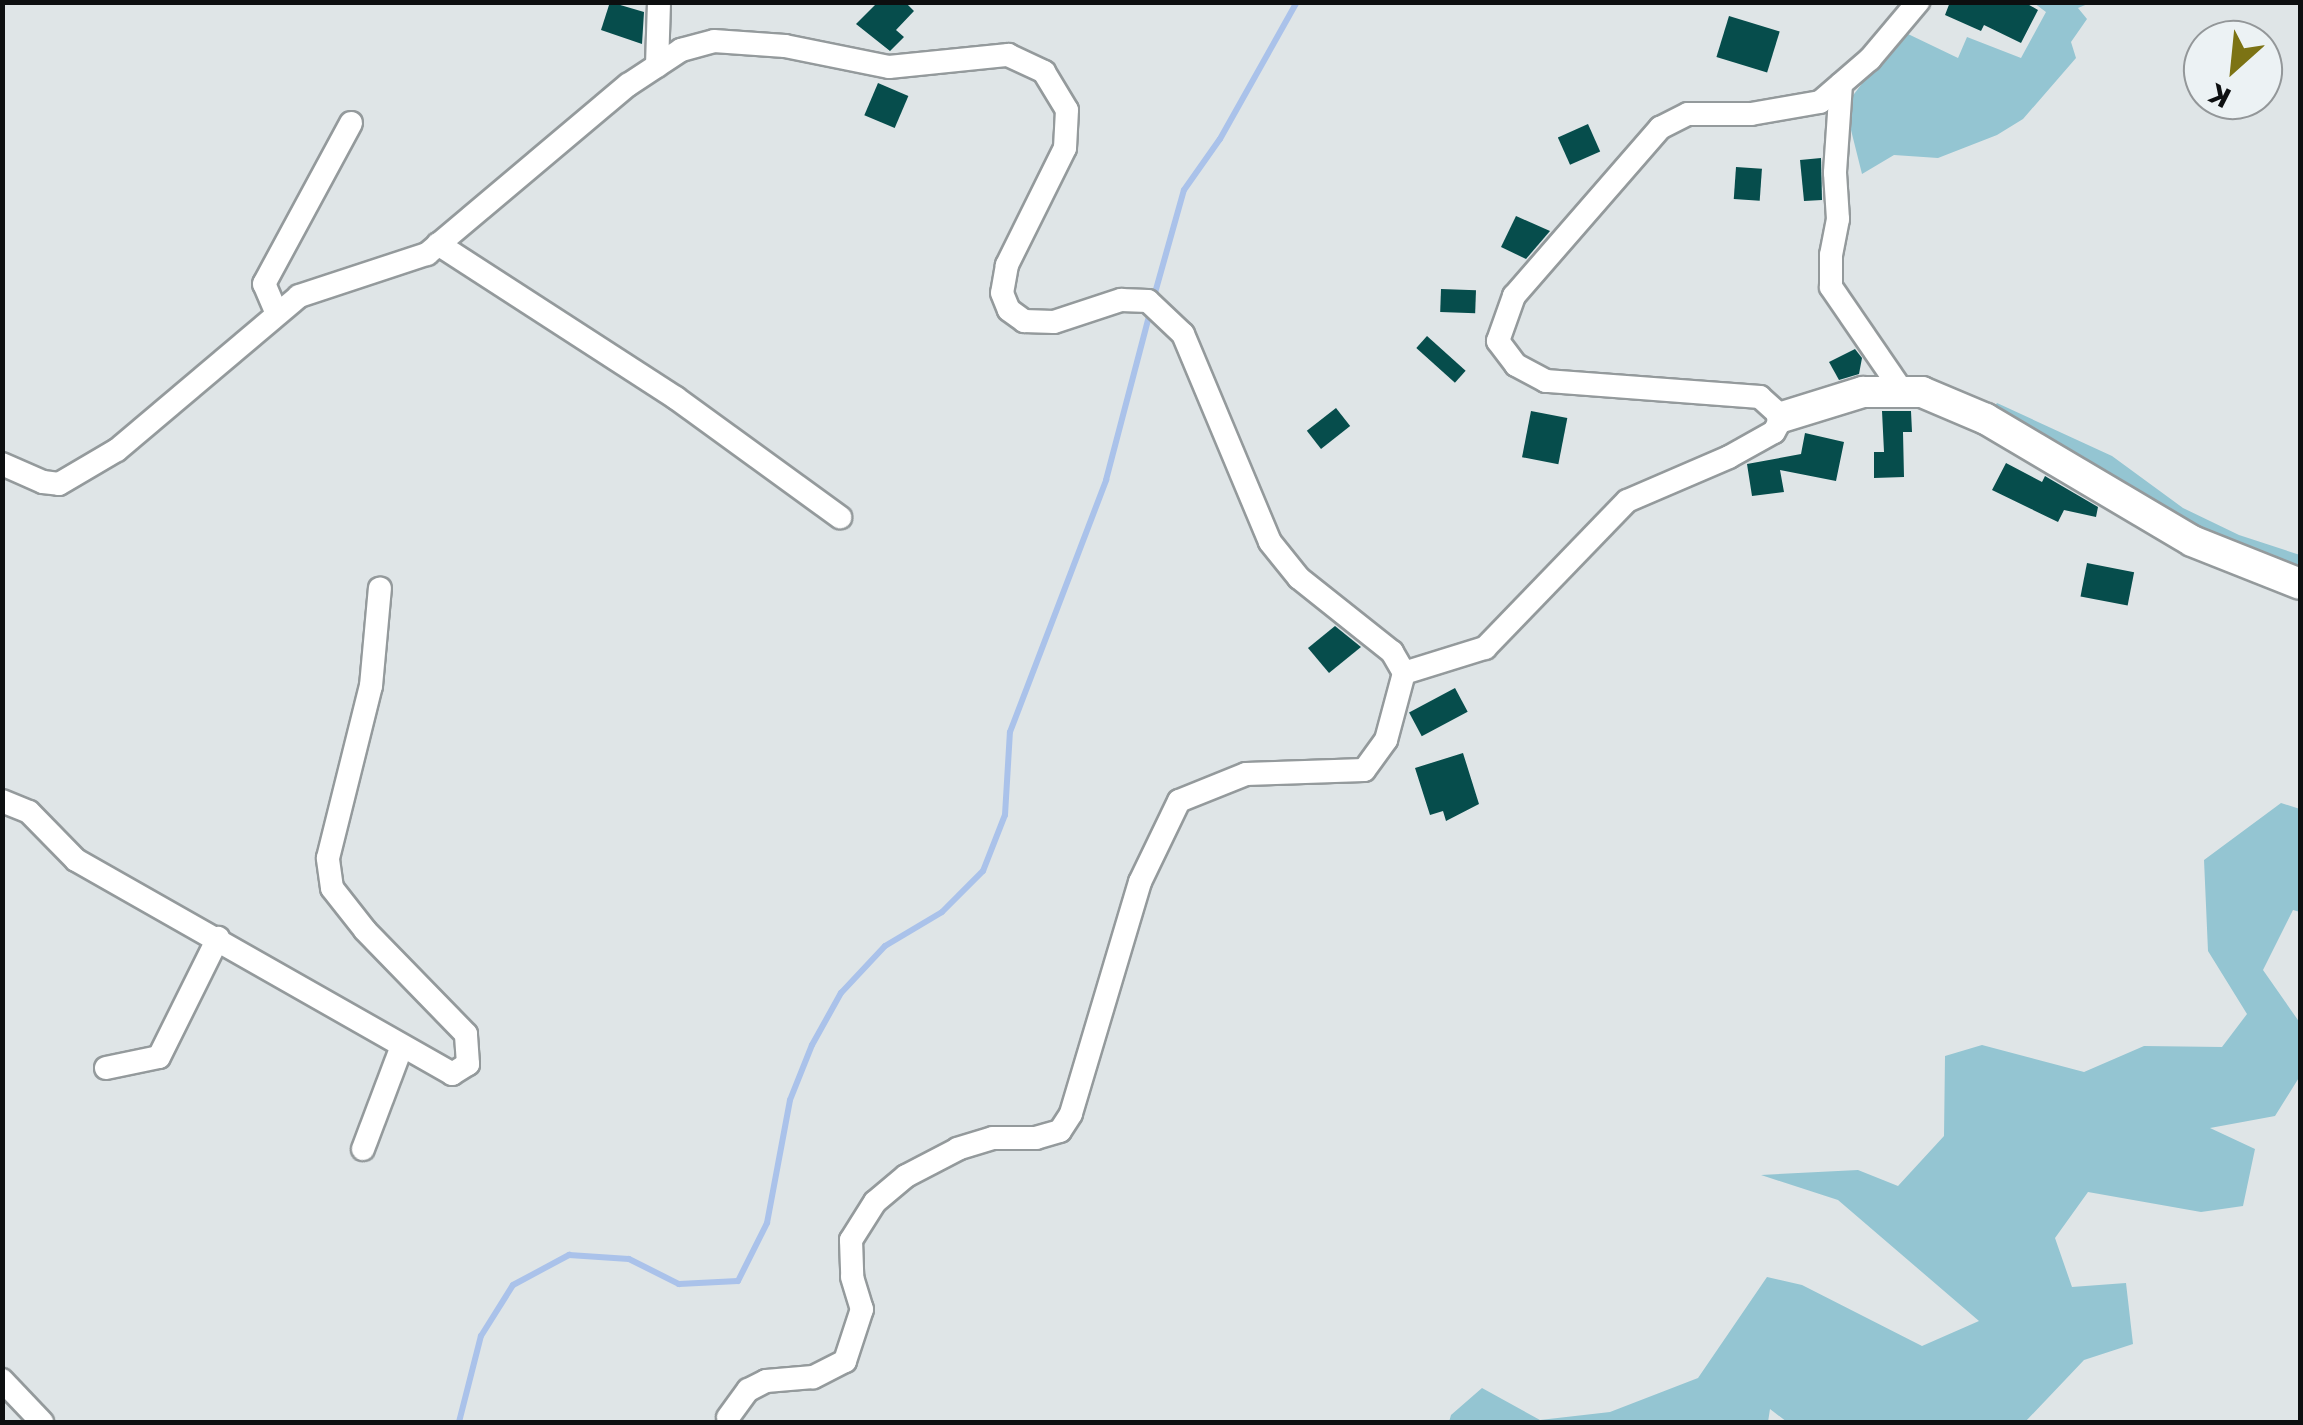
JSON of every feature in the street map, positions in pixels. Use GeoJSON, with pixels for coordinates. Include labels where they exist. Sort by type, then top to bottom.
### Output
{"type":"FeatureCollection","features":[{"type":"Feature","properties":{"kind":"street"},"geometry":{"type":"LineString","coordinates":[[658,66],[660,2]]}},
{"type":"Feature","properties":{"kind":"street"},"geometry":{"type":"LineString","coordinates":[[1782,417],[1760,397],[1546,381],[1516,365],[1498,342],[1514,296],[1660,128],[1688,114],[1750,114],[1820,102],[1870,59],[1918,2]]}},
{"type":"Feature","properties":{"kind":"street"},"geometry":{"type":"LineString","coordinates":[[2,464],[43,482],[59,484],[117,450],[299,296],[427,254],[524,169],[681,50],[714,40],[786,46],[889,67],[1008,55],[1044,72],[1067,110],[1065,148],[1007,266],[1002,293],[1010,310],[1024,321],[1054,322],[1121,300],[1148,301],[1184,334],[1270,542],[1299,578],[1392,652],[1404,673],[1386,740],[1364,770],[1246,774],[1179,801],[1140,882],[1071,1114],[1060,1131],[1036,1138],[993,1138],[958,1150],[906,1176],[875,1202],[851,1240],[852,1277],[862,1309],[846,1362],[813,1377],[766,1381],[748,1390],[728,1418]]}},
{"type":"Feature","properties":{"kind":"street"},"geometry":{"type":"LineString","coordinates":[[1841,84],[1831,287],[1903,392]]}},
{"type":"Feature","properties":{"kind":"street"},"geometry":{"type":"LineString","coordinates":[[278,314],[264,284],[351,123]]}},
{"type":"Feature","properties":{"kind":"street"},"geometry":{"type":"LineString","coordinates":[[438,244],[676,398],[840,517]]}},
{"type":"Feature","properties":{"kind":"street"},"geometry":{"type":"LineString","coordinates":[[1404,673],[1485,648],[1628,501],[1729,457],[1774,432],[1782,417],[1863,392],[1922,392],[1986,419],[2192,541],[2300,584]]}},
{"type":"Feature","properties":{"kind":"street"},"geometry":{"type":"LineString","coordinates":[[2,801],[28,812],[76,860],[452,1074],[468,1064],[466,1034],[364,930],[332,888],[328,858],[371,686],[380,588]]}},
{"type":"Feature","properties":{"kind":"street"},"geometry":{"type":"LineString","coordinates":[[106,1068],[159,1057],[218,938]]}},
{"type":"Feature","properties":{"kind":"street"},"geometry":{"type":"LineString","coordinates":[[363,1149],[402,1046]]}},
{"type":"Feature","properties":{"kind":"street"},"geometry":{"type":"LineString","coordinates":[[2,1380],[42,1422]]}},
{"type":"Feature","properties":{"kind":"shaded area"},"geometry":{"type":"Polygon","coordinates":[[[2034,3],[2090,3],[2078,8],[2087,19],[2071,42],[2076,58],[2023,119],[1997,135],[1938,158],[1894,155],[1862,174],[1845,106],[1873,69],[1908,34],[1958,58],[1967,37],[2021,58],[2046,12],[2034,3]]]}},
{"type":"Feature","properties":{"kind":"shaded area"},"geometry":{"type":"Polygon","coordinates":[[[1997,403],[2112,456],[2183,508],[2239,535],[2300,555],[2300,597],[1986,419],[1997,403]]]}},
{"type":"Feature","properties":{"kind":"shaded area"},"geometry":{"type":"Polygon","coordinates":[[[2281,803],[2300,809],[2300,912],[2293,910],[2263,970],[2300,1023],[2300,1076],[2275,1116],[2210,1128],[2255,1149],[2243,1206],[2201,1212],[2088,1192],[2055,1238],[2072,1287],[2126,1283],[2133,1344],[2084,1360],[2025,1422],[1787,1422],[1770,1409],[1768,1422],[1449,1422],[1451,1415],[1482,1388],[1540,1420],[1610,1412],[1698,1378],[1767,1277],[1802,1285],[1922,1346],[1979,1321],[1838,1200],[1761,1175],[1858,1170],[1898,1186],[1944,1136],[1945,1056],[1982,1045],[2084,1072],[2144,1046],[2222,1047],[2247,1014],[2208,951],[2204,860],[2281,803]]]}},
{"type":"Feature","properties":{"kind":"building"},"geometry":{"type":"Polygon","coordinates":[[[610,2],[644,12],[642,44],[601,30],[610,2]]]}},
{"type":"Feature","properties":{"kind":"building"},"geometry":{"type":"Polygon","coordinates":[[[878,2],[905,2],[914,11],[896,30],[904,37],[890,51],[856,24],[878,2]]]}},
{"type":"Feature","properties":{"kind":"building"},"geometry":{"type":"Polygon","coordinates":[[[1950,2],[2024,2],[2038,10],[2021,43],[1984,25],[1981,31],[1945,15],[1950,2]]]}},
{"type":"Feature","properties":{"kind":"building"},"geometry":{"type":"Polygon","coordinates":[[[1729,16],[1780,31],[1767,73],[1716,57],[1729,16]]]}},
{"type":"Feature","properties":{"kind":"building"},"geometry":{"type":"Polygon","coordinates":[[[878,83],[908,96],[895,128],[864,115],[878,83]]]}},
{"type":"Feature","properties":{"kind":"building"},"geometry":{"type":"Polygon","coordinates":[[[1588,124],[1600,151],[1570,165],[1558,137],[1588,124]]]}},
{"type":"Feature","properties":{"kind":"building"},"geometry":{"type":"Polygon","coordinates":[[[1821,158],[1822,200],[1804,201],[1800,160],[1821,158]]]}},
{"type":"Feature","properties":{"kind":"building"},"geometry":{"type":"Polygon","coordinates":[[[1736,167],[1762,169],[1760,201],[1734,199],[1736,167]]]}},
{"type":"Feature","properties":{"kind":"building"},"geometry":{"type":"Polygon","coordinates":[[[1516,216],[1550,231],[1526,259],[1501,247],[1516,216]]]}},
{"type":"Feature","properties":{"kind":"building"},"geometry":{"type":"Polygon","coordinates":[[[1441,289],[1476,290],[1475,313],[1440,312],[1441,289]]]}},
{"type":"Feature","properties":{"kind":"building"},"geometry":{"type":"Polygon","coordinates":[[[1427,336],[1466,371],[1455,383],[1416,348],[1427,336]]]}},
{"type":"Feature","properties":{"kind":"building"},"geometry":{"type":"Polygon","coordinates":[[[1855,349],[1862,358],[1859,374],[1839,380],[1829,362],[1855,349]]]}},
{"type":"Feature","properties":{"kind":"building"},"geometry":{"type":"Polygon","coordinates":[[[1336,408],[1350,426],[1321,449],[1307,431],[1336,408]]]}},
{"type":"Feature","properties":{"kind":"building"},"geometry":{"type":"Polygon","coordinates":[[[1531,411],[1567,418],[1558,464],[1522,457],[1531,411]]]}},
{"type":"Feature","properties":{"kind":"building"},"geometry":{"type":"Polygon","coordinates":[[[1882,411],[1911,411],[1912,432],[1903,432],[1904,477],[1874,478],[1874,452],[1884,452],[1882,411]]]}},
{"type":"Feature","properties":{"kind":"building"},"geometry":{"type":"Polygon","coordinates":[[[1805,433],[1844,442],[1836,481],[1780,470],[1784,492],[1752,496],[1747,464],[1801,454],[1805,433]]]}},
{"type":"Feature","properties":{"kind":"building"},"geometry":{"type":"Polygon","coordinates":[[[2006,463],[2042,482],[2045,476],[2098,507],[2096,517],[2064,510],[2058,522],[1992,490],[2006,463]]]}},
{"type":"Feature","properties":{"kind":"building"},"geometry":{"type":"Polygon","coordinates":[[[2087,563],[2134,572],[2128,606],[2081,596],[2087,563]]]}},
{"type":"Feature","properties":{"kind":"building"},"geometry":{"type":"Polygon","coordinates":[[[1335,626],[1361,647],[1329,673],[1308,648],[1335,626]]]}},
{"type":"Feature","properties":{"kind":"building"},"geometry":{"type":"Polygon","coordinates":[[[1455,688],[1468,712],[1422,736],[1409,712],[1455,688]]]}},
{"type":"Feature","properties":{"kind":"building"},"geometry":{"type":"Polygon","coordinates":[[[1463,753],[1479,804],[1446,821],[1443,811],[1430,815],[1415,768],[1463,753]]]}},
{"type":"Feature","properties":{"kind":"waterway"},"geometry":{"type":"LineString","coordinates":[[1153,300],[1184,190],[1220,139],[1297,2]]}},
{"type":"Feature","properties":{"kind":"waterway"},"geometry":{"type":"LineString","coordinates":[[459,1422],[481,1336],[513,1285],[569,1255],[629,1259],[679,1284],[738,1281],[767,1223],[790,1100],[812,1045],[841,993],[885,946],[942,912],[983,871],[1005,815],[1010,732],[1106,480],[1150,312]]}}]}
